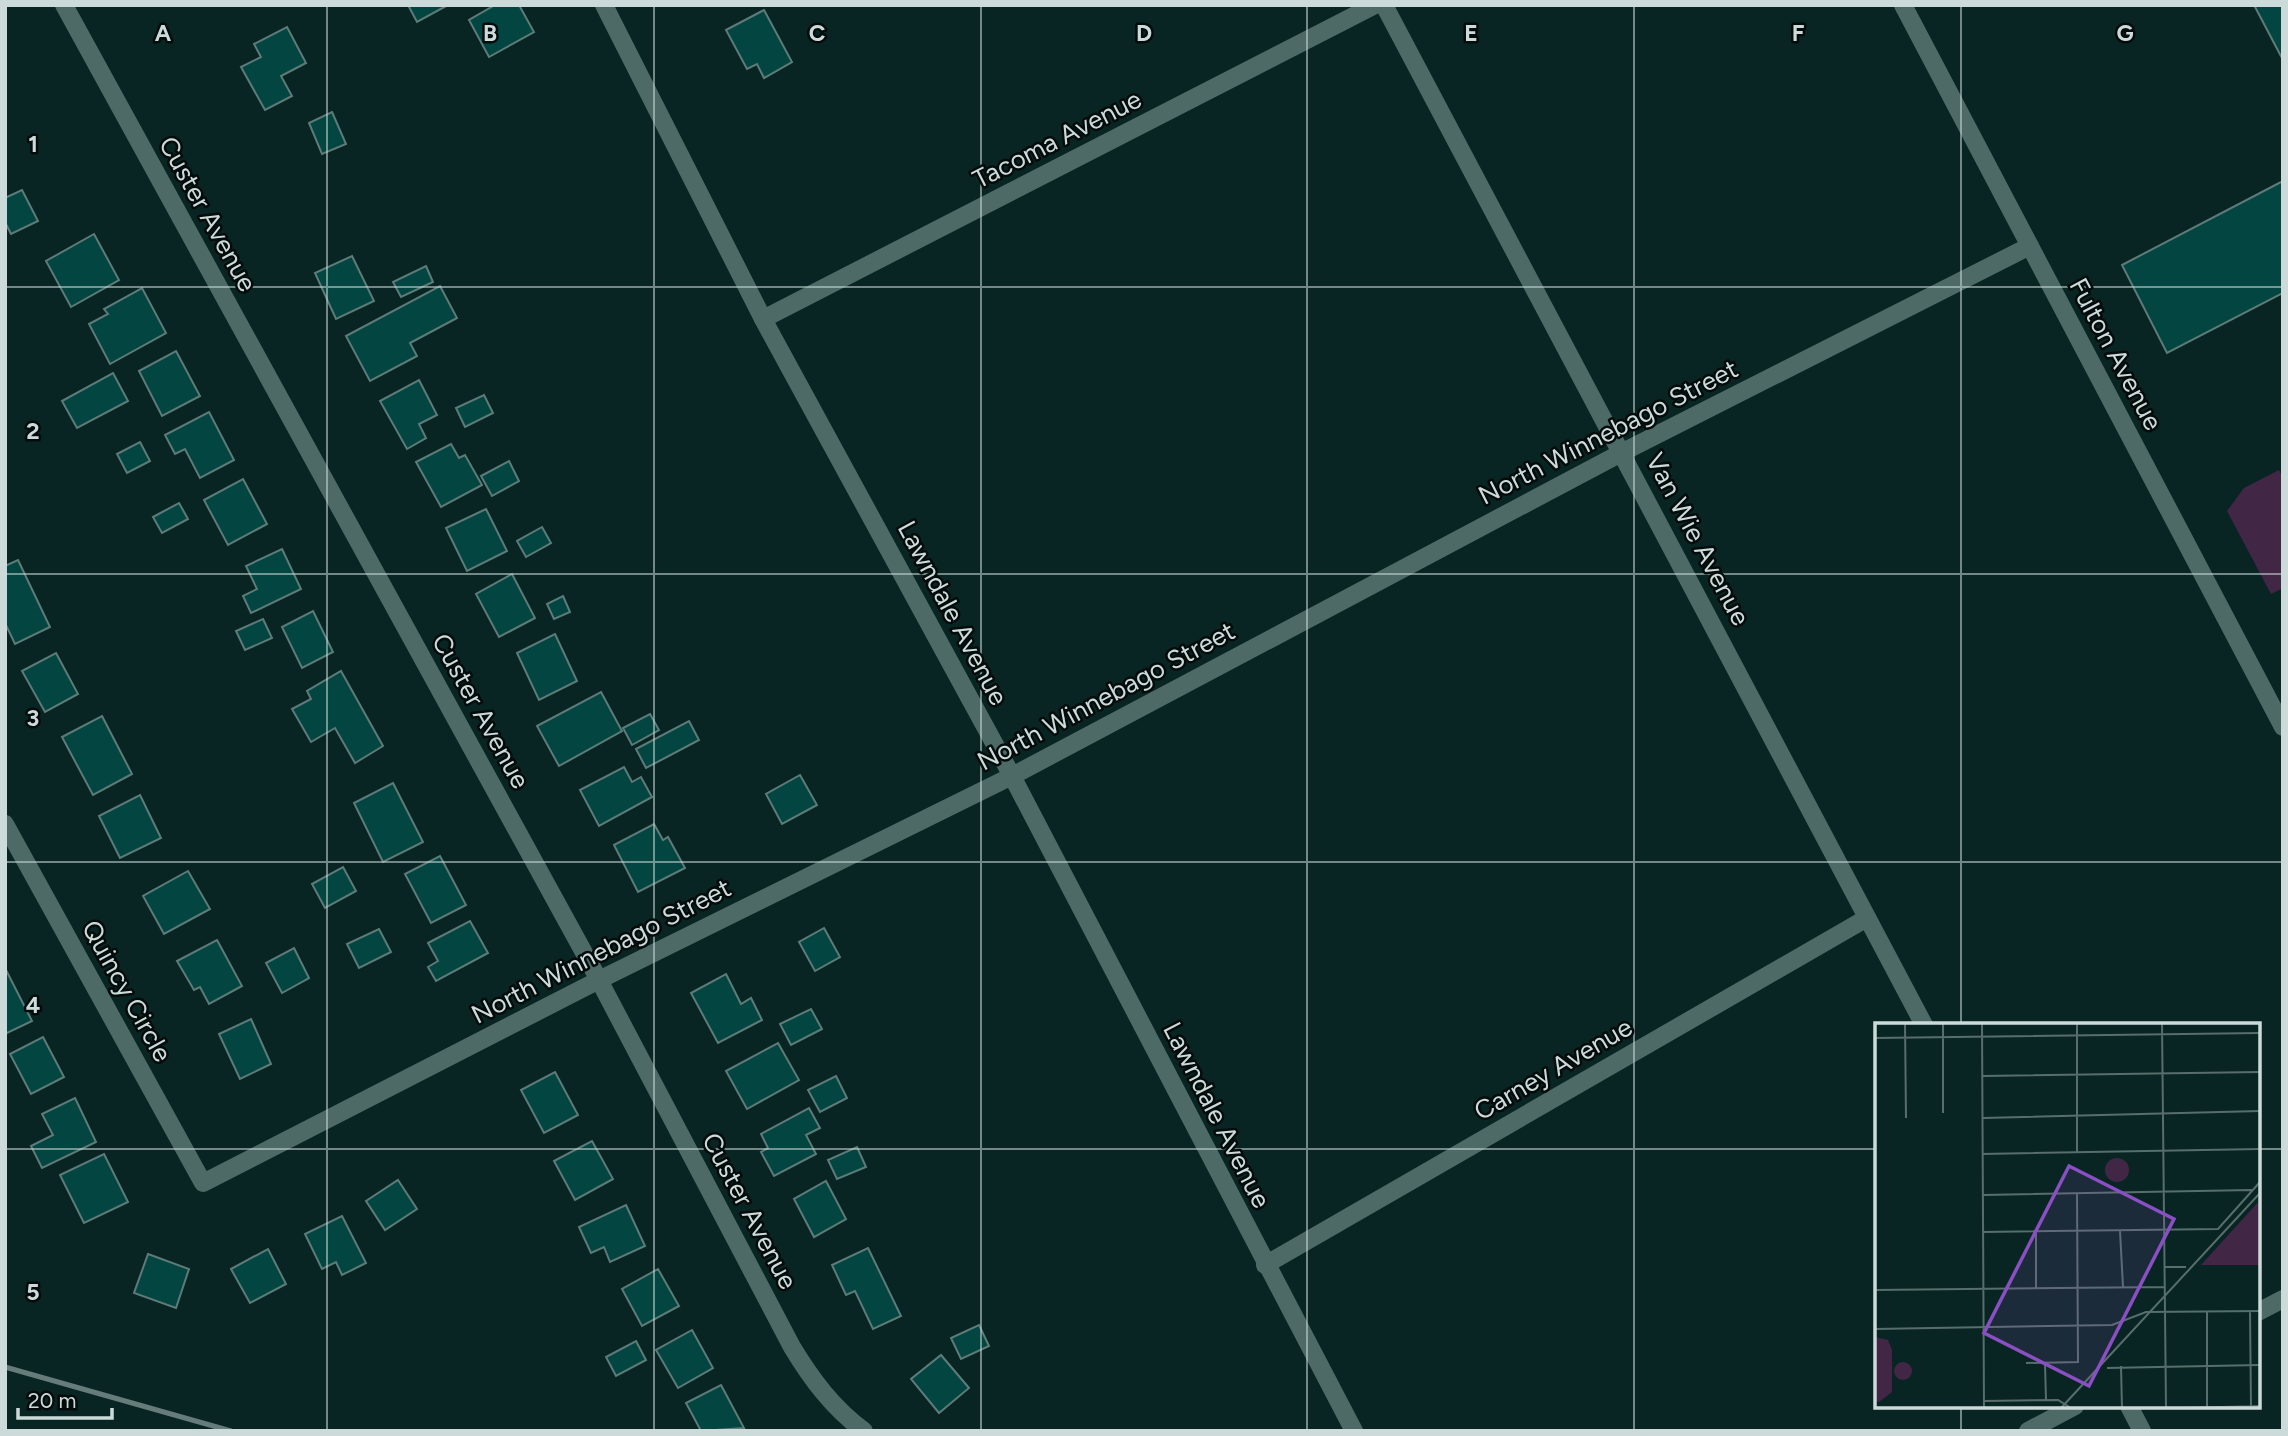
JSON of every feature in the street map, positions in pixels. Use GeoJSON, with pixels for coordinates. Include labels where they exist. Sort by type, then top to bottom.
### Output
{"type":"FeatureCollection","features":[{"type":"Feature","properties":{"kind":"street","name":"Custer Avenue"},"geometry":{"type":"LineString","coordinates":[[64,5],[599,980],[792,1347],[813,1382],[841,1413],[864,1431]]}},
{"type":"Feature","properties":{"kind":"street","name":"Lawndale Avenue"},"geometry":{"type":"LineString","coordinates":[[604,5],[764,319],[1012,776],[1354,1431]]}},
{"type":"Feature","properties":{"kind":"street","name":"Tacoma Avenue"},"geometry":{"type":"LineString","coordinates":[[764,319],[1375,5]]}},
{"type":"Feature","properties":{"kind":"street","name":"Van Wie Avenue"},"geometry":{"type":"LineString","coordinates":[[1384,5],[1923,1023]]}},
{"type":"Feature","properties":{"kind":"street","name":"Fulton Avenue"},"geometry":{"type":"LineString","coordinates":[[1903,5],[2283,727]]}},
{"type":"Feature","properties":{"kind":"street","name":"North Winnebago Street"},"geometry":{"type":"LineString","coordinates":[[203,1183],[599,980],[1012,776],[1623,452],[2029,246]]}},
{"type":"Feature","properties":{"kind":"street","name":"Quincy Circle"},"geometry":{"type":"LineString","coordinates":[[7,830],[203,1183]]}},
{"type":"Feature","properties":{"kind":"street","name":"Carney Avenue"},"geometry":{"type":"LineString","coordinates":[[1265,1265],[1867,918]]}},
{"type":"Feature","properties":{"kind":"street"},"geometry":{"type":"LineString","coordinates":[[2260,1311],[2283,1299]]}},
{"type":"Feature","properties":{"kind":"street"},"geometry":{"type":"LineString","coordinates":[[2028,1431],[2072,1408]]}},
{"type":"Feature","properties":{"kind":"street"},"geometry":{"type":"LineString","coordinates":[[2130,1408],[2142,1431]]}},
{"type":"Feature","properties":{"kind":"shaded area"},"geometry":{"type":"Polygon","coordinates":[[[2279,470],[2283,478],[2283,588],[2271,594],[2227,511],[2244,488],[2279,470]]]}},
{"type":"Feature","properties":{"kind":"building"},"geometry":{"type":"Polygon","coordinates":[[[408,5],[448,5],[417,22],[408,5]]]}},
{"type":"Feature","properties":{"kind":"building"},"geometry":{"type":"Polygon","coordinates":[[[495,5],[519,5],[534,32],[489,57],[469,20],[495,5]]]}},
{"type":"Feature","properties":{"kind":"building"},"geometry":{"type":"Polygon","coordinates":[[[2254,5],[2283,5],[2283,60],[2254,5]]]}},
{"type":"Feature","properties":{"kind":"building"},"geometry":{"type":"Polygon","coordinates":[[[764,10],[792,62],[764,78],[757,64],[747,69],[726,30],[764,10]]]}},
{"type":"Feature","properties":{"kind":"building"},"geometry":{"type":"Polygon","coordinates":[[[287,27],[306,63],[281,76],[292,96],[265,110],[241,67],[261,57],[254,44],[287,27]]]}},
{"type":"Feature","properties":{"kind":"building"},"geometry":{"type":"Polygon","coordinates":[[[332,112],[346,144],[322,154],[309,123],[332,112]]]}},
{"type":"Feature","properties":{"kind":"building"},"geometry":{"type":"Polygon","coordinates":[[[2283,181],[2283,293],[2167,353],[2122,265],[2283,181]]]}},
{"type":"Feature","properties":{"kind":"building"},"geometry":{"type":"Polygon","coordinates":[[[22,190],[38,221],[11,234],[5,222],[5,198],[22,190]]]}},
{"type":"Feature","properties":{"kind":"building"},"geometry":{"type":"Polygon","coordinates":[[[94,234],[119,280],[71,307],[46,261],[94,234]]]}},
{"type":"Feature","properties":{"kind":"building"},"geometry":{"type":"Polygon","coordinates":[[[352,256],[374,301],[336,319],[315,273],[352,256]]]}},
{"type":"Feature","properties":{"kind":"building"},"geometry":{"type":"Polygon","coordinates":[[[426,266],[433,282],[401,297],[393,282],[426,266]]]}},
{"type":"Feature","properties":{"kind":"building"},"geometry":{"type":"Polygon","coordinates":[[[440,286],[457,318],[410,343],[417,356],[370,381],[346,336],[440,286]]]}},
{"type":"Feature","properties":{"kind":"building"},"geometry":{"type":"Polygon","coordinates":[[[142,288],[166,333],[110,364],[89,324],[108,314],[104,309],[142,288]]]}},
{"type":"Feature","properties":{"kind":"building"},"geometry":{"type":"Polygon","coordinates":[[[176,351],[200,396],[162,416],[139,371],[176,351]]]}},
{"type":"Feature","properties":{"kind":"building"},"geometry":{"type":"Polygon","coordinates":[[[113,373],[128,401],[77,428],[62,401],[113,373]]]}},
{"type":"Feature","properties":{"kind":"building"},"geometry":{"type":"Polygon","coordinates":[[[419,380],[437,415],[419,424],[426,438],[407,449],[380,401],[419,380]]]}},
{"type":"Feature","properties":{"kind":"building"},"geometry":{"type":"Polygon","coordinates":[[[484,395],[493,413],[465,427],[456,408],[484,395]]]}},
{"type":"Feature","properties":{"kind":"building"},"geometry":{"type":"Polygon","coordinates":[[[209,412],[234,460],[200,478],[185,449],[175,454],[165,435],[209,412]]]}},
{"type":"Feature","properties":{"kind":"building"},"geometry":{"type":"Polygon","coordinates":[[[140,442],[150,461],[127,473],[117,454],[140,442]]]}},
{"type":"Feature","properties":{"kind":"building"},"geometry":{"type":"Polygon","coordinates":[[[451,444],[459,458],[465,455],[482,485],[441,507],[416,462],[451,444]]]}},
{"type":"Feature","properties":{"kind":"building"},"geometry":{"type":"Polygon","coordinates":[[[509,461],[519,481],[492,496],[481,476],[509,461]]]}},
{"type":"Feature","properties":{"kind":"building"},"geometry":{"type":"Polygon","coordinates":[[[243,479],[267,524],[228,545],[204,500],[243,479]]]}},
{"type":"Feature","properties":{"kind":"building"},"geometry":{"type":"Polygon","coordinates":[[[179,503],[188,519],[162,533],[153,517],[179,503]]]}},
{"type":"Feature","properties":{"kind":"building"},"geometry":{"type":"Polygon","coordinates":[[[486,509],[507,551],[467,571],[446,528],[486,509]]]}},
{"type":"Feature","properties":{"kind":"building"},"geometry":{"type":"Polygon","coordinates":[[[542,527],[551,543],[526,557],[517,541],[542,527]]]}},
{"type":"Feature","properties":{"kind":"building"},"geometry":{"type":"Polygon","coordinates":[[[282,549],[301,589],[251,613],[243,596],[257,589],[246,566],[282,549]]]}},
{"type":"Feature","properties":{"kind":"building"},"geometry":{"type":"Polygon","coordinates":[[[18,560],[50,627],[15,644],[5,623],[5,566],[18,560]]]}},
{"type":"Feature","properties":{"kind":"building"},"geometry":{"type":"Polygon","coordinates":[[[512,574],[535,618],[499,637],[476,594],[512,574]]]}},
{"type":"Feature","properties":{"kind":"building"},"geometry":{"type":"Polygon","coordinates":[[[563,596],[570,612],[554,619],[547,604],[563,596]]]}},
{"type":"Feature","properties":{"kind":"building"},"geometry":{"type":"Polygon","coordinates":[[[313,611],[333,652],[302,668],[282,627],[313,611]]]}},
{"type":"Feature","properties":{"kind":"building"},"geometry":{"type":"Polygon","coordinates":[[[263,619],[272,638],[245,650],[236,631],[263,619]]]}},
{"type":"Feature","properties":{"kind":"building"},"geometry":{"type":"Polygon","coordinates":[[[555,634],[577,681],[539,700],[517,653],[555,634]]]}},
{"type":"Feature","properties":{"kind":"building"},"geometry":{"type":"Polygon","coordinates":[[[56,653],[78,694],[45,712],[22,671],[56,653]]]}},
{"type":"Feature","properties":{"kind":"building"},"geometry":{"type":"Polygon","coordinates":[[[341,671],[383,746],[355,763],[335,728],[311,742],[292,709],[311,699],[307,691],[341,671]]]}},
{"type":"Feature","properties":{"kind":"building"},"geometry":{"type":"Polygon","coordinates":[[[601,692],[622,731],[559,766],[537,726],[601,692]]]}},
{"type":"Feature","properties":{"kind":"building"},"geometry":{"type":"Polygon","coordinates":[[[650,714],[659,730],[632,745],[623,728],[650,714]]]}},
{"type":"Feature","properties":{"kind":"building"},"geometry":{"type":"Polygon","coordinates":[[[102,716],[132,774],[93,795],[62,737],[102,716]]]}},
{"type":"Feature","properties":{"kind":"building"},"geometry":{"type":"Polygon","coordinates":[[[689,721],[699,740],[646,768],[636,749],[689,721]]]}},
{"type":"Feature","properties":{"kind":"building"},"geometry":{"type":"Polygon","coordinates":[[[624,767],[632,782],[641,777],[652,797],[599,826],[580,790],[624,767]]]}},
{"type":"Feature","properties":{"kind":"building"},"geometry":{"type":"Polygon","coordinates":[[[800,775],[817,805],[782,824],[766,794],[800,775]]]}},
{"type":"Feature","properties":{"kind":"building"},"geometry":{"type":"Polygon","coordinates":[[[393,783],[423,842],[383,862],[354,803],[393,783]]]}},
{"type":"Feature","properties":{"kind":"building"},"geometry":{"type":"Polygon","coordinates":[[[140,795],[161,838],[120,858],[99,816],[140,795]]]}},
{"type":"Feature","properties":{"kind":"building"},"geometry":{"type":"Polygon","coordinates":[[[654,824],[663,840],[668,837],[685,868],[638,892],[614,845],[654,824]]]}},
{"type":"Feature","properties":{"kind":"building"},"geometry":{"type":"Polygon","coordinates":[[[440,856],[466,905],[431,923],[405,874],[440,856]]]}},
{"type":"Feature","properties":{"kind":"building"},"geometry":{"type":"Polygon","coordinates":[[[343,867],[356,891],[325,908],[312,884],[343,867]]]}},
{"type":"Feature","properties":{"kind":"building"},"geometry":{"type":"Polygon","coordinates":[[[188,871],[210,909],[164,934],[143,896],[188,871]]]}},
{"type":"Feature","properties":{"kind":"building"},"geometry":{"type":"Polygon","coordinates":[[[470,921],[488,953],[436,981],[428,967],[438,961],[428,943],[470,921]]]}},
{"type":"Feature","properties":{"kind":"building"},"geometry":{"type":"Polygon","coordinates":[[[824,928],[840,957],[815,971],[799,942],[824,928]]]}},
{"type":"Feature","properties":{"kind":"building"},"geometry":{"type":"Polygon","coordinates":[[[379,929],[391,952],[359,968],[347,944],[379,929]]]}},
{"type":"Feature","properties":{"kind":"building"},"geometry":{"type":"Polygon","coordinates":[[[217,940],[242,986],[209,1004],[200,987],[194,990],[177,961],[217,940]]]}},
{"type":"Feature","properties":{"kind":"building"},"geometry":{"type":"Polygon","coordinates":[[[294,948],[309,978],[282,993],[266,963],[294,948]]]}},
{"type":"Feature","properties":{"kind":"building"},"geometry":{"type":"Polygon","coordinates":[[[5,968],[32,1021],[5,1034],[5,968]]]}},
{"type":"Feature","properties":{"kind":"building"},"geometry":{"type":"Polygon","coordinates":[[[726,974],[741,1004],[751,998],[762,1020],[718,1043],[691,993],[726,974]]]}},
{"type":"Feature","properties":{"kind":"building"},"geometry":{"type":"Polygon","coordinates":[[[811,1009],[822,1029],[791,1045],[780,1024],[811,1009]]]}},
{"type":"Feature","properties":{"kind":"building"},"geometry":{"type":"Polygon","coordinates":[[[251,1019],[271,1064],[240,1079],[219,1034],[251,1019]]]}},
{"type":"Feature","properties":{"kind":"building"},"geometry":{"type":"Polygon","coordinates":[[[43,1037],[64,1077],[31,1094],[10,1054],[43,1037]]]}},
{"type":"Feature","properties":{"kind":"building"},"geometry":{"type":"Polygon","coordinates":[[[778,1043],[799,1080],[747,1109],[726,1071],[778,1043]]]}},
{"type":"Feature","properties":{"kind":"building"},"geometry":{"type":"Polygon","coordinates":[[[555,1072],[578,1115],[544,1133],[521,1090],[555,1072]]]}},
{"type":"Feature","properties":{"kind":"building"},"geometry":{"type":"Polygon","coordinates":[[[836,1076],[847,1098],[820,1112],[808,1090],[836,1076]]]}},
{"type":"Feature","properties":{"kind":"building"},"geometry":{"type":"Polygon","coordinates":[[[75,1098],[96,1142],[42,1168],[31,1146],[53,1135],[42,1114],[75,1098]]]}},
{"type":"Feature","properties":{"kind":"building"},"geometry":{"type":"Polygon","coordinates":[[[809,1108],[820,1128],[806,1135],[816,1154],[774,1176],[761,1152],[768,1148],[761,1134],[809,1108]]]}},
{"type":"Feature","properties":{"kind":"building"},"geometry":{"type":"Polygon","coordinates":[[[592,1141],[613,1179],[575,1200],[554,1161],[592,1141]]]}},
{"type":"Feature","properties":{"kind":"building"},"geometry":{"type":"Polygon","coordinates":[[[857,1147],[866,1167],[837,1179],[828,1160],[857,1147]]]}},
{"type":"Feature","properties":{"kind":"building"},"geometry":{"type":"Polygon","coordinates":[[[104,1154],[128,1202],[84,1223],[60,1175],[104,1154]]]}},
{"type":"Feature","properties":{"kind":"building"},"geometry":{"type":"Polygon","coordinates":[[[398,1180],[417,1209],[385,1230],[366,1201],[398,1180]]]}},
{"type":"Feature","properties":{"kind":"building"},"geometry":{"type":"Polygon","coordinates":[[[826,1181],[846,1219],[814,1237],[794,1199],[826,1181]]]}},
{"type":"Feature","properties":{"kind":"building"},"geometry":{"type":"Polygon","coordinates":[[[626,1205],[645,1246],[610,1262],[604,1247],[591,1253],[579,1227],[626,1205]]]}},
{"type":"Feature","properties":{"kind":"building"},"geometry":{"type":"Polygon","coordinates":[[[342,1216],[366,1263],[342,1275],[336,1262],[322,1269],[305,1234],[342,1216]]]}},
{"type":"Feature","properties":{"kind":"building"},"geometry":{"type":"Polygon","coordinates":[[[868,1248],[901,1316],[873,1329],[855,1291],[846,1295],[832,1265],[868,1248]]]}},
{"type":"Feature","properties":{"kind":"building"},"geometry":{"type":"Polygon","coordinates":[[[268,1249],[286,1284],[250,1303],[231,1269],[268,1249]]]}},
{"type":"Feature","properties":{"kind":"building"},"geometry":{"type":"Polygon","coordinates":[[[148,1254],[189,1269],[176,1308],[134,1293],[148,1254]]]}},
{"type":"Feature","properties":{"kind":"building"},"geometry":{"type":"Polygon","coordinates":[[[658,1269],[679,1306],[642,1326],[622,1289],[658,1269]]]}},
{"type":"Feature","properties":{"kind":"building"},"geometry":{"type":"Polygon","coordinates":[[[979,1325],[989,1346],[961,1359],[951,1338],[979,1325]]]}},
{"type":"Feature","properties":{"kind":"building"},"geometry":{"type":"Polygon","coordinates":[[[692,1330],[713,1368],[678,1388],[656,1350],[692,1330]]]}},
{"type":"Feature","properties":{"kind":"building"},"geometry":{"type":"Polygon","coordinates":[[[636,1341],[646,1360],[616,1376],[606,1357],[636,1341]]]}},
{"type":"Feature","properties":{"kind":"building"},"geometry":{"type":"Polygon","coordinates":[[[941,1355],[969,1388],[939,1413],[911,1379],[941,1355]]]}},
{"type":"Feature","properties":{"kind":"building"},"geometry":{"type":"Polygon","coordinates":[[[721,1385],[744,1428],[701,1431],[686,1403],[721,1385]]]}},
{"type":"Feature","properties":{"kind":"railway"},"geometry":{"type":"LineString","coordinates":[[5,1367],[231,1431]]}}]}
